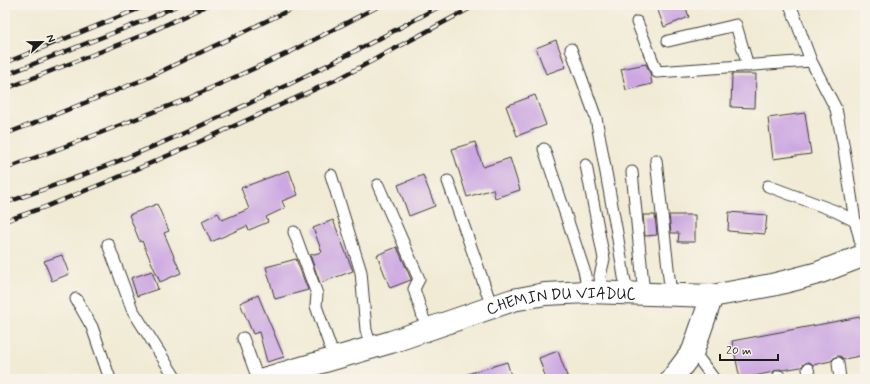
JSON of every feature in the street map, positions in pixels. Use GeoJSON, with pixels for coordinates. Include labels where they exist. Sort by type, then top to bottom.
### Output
{"type":"FeatureCollection","features":[{"type":"Feature","properties":{"kind":"street","name":"CHEMIN DU VIADUC"},"geometry":{"type":"LineString","coordinates":[[262,379],[371,347],[513,300],[545,294],[595,292],[712,296],[796,279],[818,273],[864,256]]}},
{"type":"Feature","properties":{"kind":"street"},"geometry":{"type":"LineString","coordinates":[[672,379],[692,351],[712,296]]}},
{"type":"Feature","properties":{"kind":"lane"},"geometry":{"type":"LineString","coordinates":[[790,5],[811,62],[836,109],[843,143],[854,221],[860,235],[864,256]]}},
{"type":"Feature","properties":{"kind":"lane"},"geometry":{"type":"LineString","coordinates":[[637,22],[657,72],[811,62]]}},
{"type":"Feature","properties":{"kind":"lane"},"geometry":{"type":"LineString","coordinates":[[668,41],[736,26],[748,66]]}},
{"type":"Feature","properties":{"kind":"lane"},"geometry":{"type":"LineString","coordinates":[[571,48],[596,118],[624,276],[636,294]]}},
{"type":"Feature","properties":{"kind":"lane"},"geometry":{"type":"LineString","coordinates":[[544,149],[584,270],[595,292]]}},
{"type":"Feature","properties":{"kind":"lane"},"geometry":{"type":"LineString","coordinates":[[656,160],[671,295]]}},
{"type":"Feature","properties":{"kind":"lane"},"geometry":{"type":"LineString","coordinates":[[586,166],[604,259],[595,292]]}},
{"type":"Feature","properties":{"kind":"lane"},"geometry":{"type":"LineString","coordinates":[[632,172],[636,294]]}},
{"type":"Feature","properties":{"kind":"lane"},"geometry":{"type":"LineString","coordinates":[[331,175],[361,272],[366,330],[371,347]]}},
{"type":"Feature","properties":{"kind":"lane"},"geometry":{"type":"LineString","coordinates":[[448,181],[492,307]]}},
{"type":"Feature","properties":{"kind":"lane"},"geometry":{"type":"LineString","coordinates":[[378,185],[419,279],[414,289],[427,329]]}},
{"type":"Feature","properties":{"kind":"lane"},"geometry":{"type":"LineString","coordinates":[[768,186],[835,211],[854,221]]}},
{"type":"Feature","properties":{"kind":"lane"},"geometry":{"type":"LineString","coordinates":[[294,232],[317,294],[316,306],[334,358]]}},
{"type":"Feature","properties":{"kind":"lane"},"geometry":{"type":"LineString","coordinates":[[108,244],[132,309],[176,379]]}},
{"type":"Feature","properties":{"kind":"lane"},"geometry":{"type":"LineString","coordinates":[[76,299],[92,327],[110,379]]}},
{"type":"Feature","properties":{"kind":"lane"},"geometry":{"type":"LineString","coordinates":[[243,338],[258,379]]}},
{"type":"Feature","properties":{"kind":"lane"},"geometry":{"type":"LineString","coordinates":[[692,351],[714,379]]}},
{"type":"Feature","properties":{"kind":"lane"},"geometry":{"type":"LineString","coordinates":[[838,363],[840,379]]}},
{"type":"Feature","properties":{"kind":"building"},"geometry":{"type":"Polygon","coordinates":[[[656,5],[685,5],[689,17],[664,27],[656,5]]]}},
{"type":"Feature","properties":{"kind":"building"},"geometry":{"type":"Polygon","coordinates":[[[556,40],[566,67],[546,74],[536,48],[556,40]]]}},
{"type":"Feature","properties":{"kind":"building"},"geometry":{"type":"Polygon","coordinates":[[[646,64],[650,73],[652,84],[626,90],[621,69],[646,64]]]}},
{"type":"Feature","properties":{"kind":"building"},"geometry":{"type":"Polygon","coordinates":[[[732,74],[756,74],[755,108],[731,107],[732,74]]]}},
{"type":"Feature","properties":{"kind":"building"},"geometry":{"type":"Polygon","coordinates":[[[535,95],[546,125],[517,136],[506,106],[535,95]]]}},
{"type":"Feature","properties":{"kind":"building"},"geometry":{"type":"Polygon","coordinates":[[[805,113],[811,154],[773,159],[768,118],[805,113]]]}},
{"type":"Feature","properties":{"kind":"building"},"geometry":{"type":"Polygon","coordinates":[[[475,142],[483,167],[510,158],[520,190],[495,198],[493,189],[467,197],[452,149],[475,142]]]}},
{"type":"Feature","properties":{"kind":"building"},"geometry":{"type":"Polygon","coordinates":[[[289,170],[298,195],[282,201],[285,208],[266,217],[268,222],[249,230],[247,226],[211,242],[202,221],[218,213],[222,220],[249,209],[241,188],[289,170]]]}},
{"type":"Feature","properties":{"kind":"building"},"geometry":{"type":"Polygon","coordinates":[[[423,175],[435,206],[409,216],[398,185],[423,175]]]}},
{"type":"Feature","properties":{"kind":"building"},"geometry":{"type":"Polygon","coordinates":[[[157,204],[169,231],[164,233],[181,273],[160,282],[142,241],[140,242],[129,215],[157,204]]]}},
{"type":"Feature","properties":{"kind":"building"},"geometry":{"type":"Polygon","coordinates":[[[729,212],[767,215],[765,234],[728,231],[729,212]]]}},
{"type":"Feature","properties":{"kind":"building"},"geometry":{"type":"Polygon","coordinates":[[[643,215],[655,215],[657,235],[645,236],[643,215]]]}},
{"type":"Feature","properties":{"kind":"building"},"geometry":{"type":"Polygon","coordinates":[[[669,215],[695,215],[695,242],[678,242],[679,233],[671,233],[669,215]]]}},
{"type":"Feature","properties":{"kind":"building"},"geometry":{"type":"Polygon","coordinates":[[[333,220],[353,271],[320,283],[310,255],[322,252],[313,228],[333,220]]]}},
{"type":"Feature","properties":{"kind":"building"},"geometry":{"type":"Polygon","coordinates":[[[397,247],[411,280],[390,288],[377,255],[397,247]]]}},
{"type":"Feature","properties":{"kind":"building"},"geometry":{"type":"Polygon","coordinates":[[[62,255],[69,274],[52,281],[44,261],[62,255]]]}},
{"type":"Feature","properties":{"kind":"building"},"geometry":{"type":"Polygon","coordinates":[[[296,259],[308,290],[275,299],[266,267],[296,259]]]}},
{"type":"Feature","properties":{"kind":"building"},"geometry":{"type":"Polygon","coordinates":[[[152,271],[158,289],[137,296],[131,278],[152,271]]]}},
{"type":"Feature","properties":{"kind":"building"},"geometry":{"type":"Polygon","coordinates":[[[258,295],[284,357],[267,362],[259,332],[253,334],[240,303],[258,295]]]}},
{"type":"Feature","properties":{"kind":"building"},"geometry":{"type":"Polygon","coordinates":[[[865,316],[865,355],[844,359],[837,356],[831,361],[813,365],[807,362],[801,367],[783,370],[777,369],[773,372],[740,379],[732,341],[865,316]]]}},
{"type":"Feature","properties":{"kind":"building"},"geometry":{"type":"Polygon","coordinates":[[[558,351],[568,379],[546,379],[539,358],[558,351]]]}},
{"type":"Feature","properties":{"kind":"building"},"geometry":{"type":"Polygon","coordinates":[[[507,362],[512,379],[465,379],[464,375],[507,362]]]}},
{"type":"Feature","properties":{"kind":"railway"},"geometry":{"type":"LineString","coordinates":[[5,63],[148,5]]}},
{"type":"Feature","properties":{"kind":"railway"},"geometry":{"type":"LineString","coordinates":[[5,75],[146,20],[178,5]]}},
{"type":"Feature","properties":{"kind":"railway"},"geometry":{"type":"LineString","coordinates":[[5,89],[148,33],[208,5]]}},
{"type":"Feature","properties":{"kind":"railway"},"geometry":{"type":"LineString","coordinates":[[5,134],[145,79],[300,5]]}},
{"type":"Feature","properties":{"kind":"railway"},"geometry":{"type":"LineString","coordinates":[[5,169],[189,98],[290,52],[381,5]]}},
{"type":"Feature","properties":{"kind":"railway"},"geometry":{"type":"LineString","coordinates":[[5,203],[101,168],[212,121],[328,65],[442,5]]}},
{"type":"Feature","properties":{"kind":"railway"},"geometry":{"type":"LineString","coordinates":[[5,221],[45,207],[114,179],[342,77],[476,5]]}}]}
